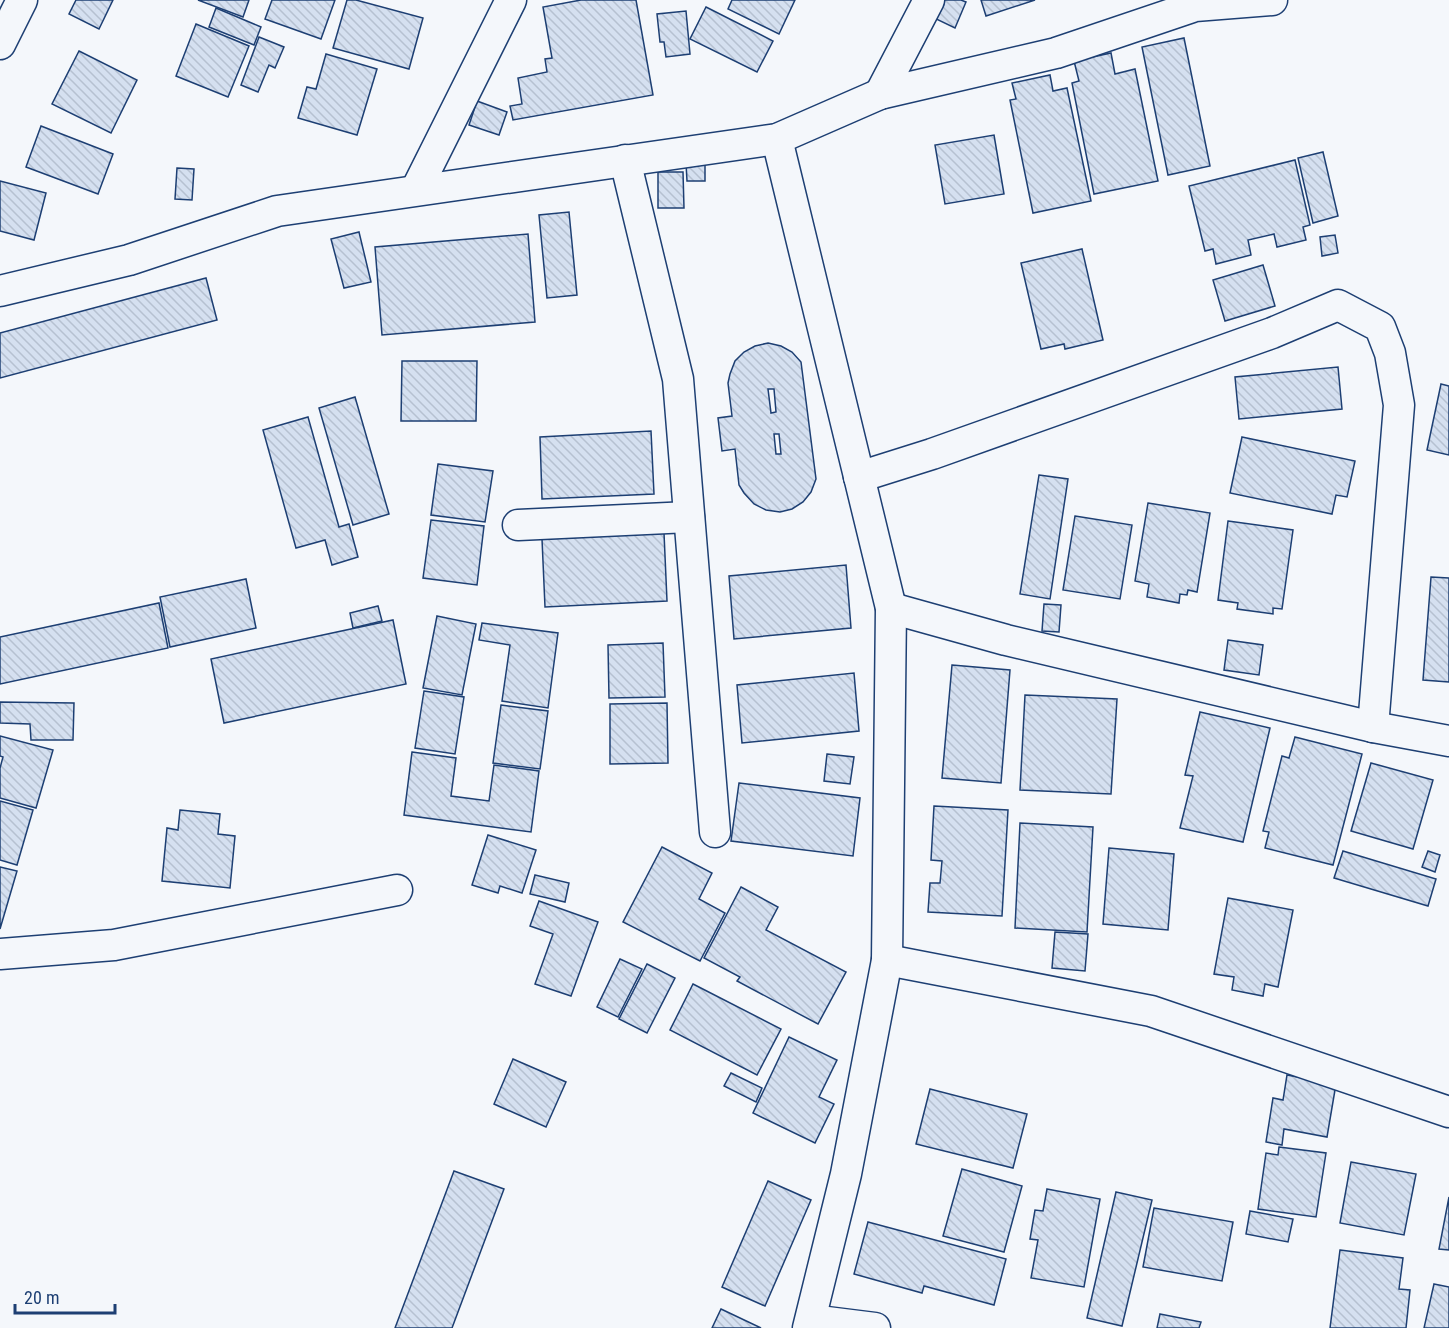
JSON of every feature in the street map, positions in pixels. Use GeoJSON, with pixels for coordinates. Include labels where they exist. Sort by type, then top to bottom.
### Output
{"type":"FeatureCollection","features":[{"type":"Feature","properties":{"kind":"street"},"geometry":{"type":"LineString","coordinates":[[0,44],[22,0]]}},
{"type":"Feature","properties":{"kind":"street"},"geometry":{"type":"LineString","coordinates":[[416,190],[511,0]]}},
{"type":"Feature","properties":{"kind":"street"},"geometry":{"type":"LineString","coordinates":[[880,94],[929,0]]}},
{"type":"Feature","properties":{"kind":"street"},"geometry":{"type":"LineString","coordinates":[[0,291],[129,260],[277,211],[777,139],[880,94],[1056,53],[1195,6],[1272,0]]}},
{"type":"Feature","properties":{"kind":"street"},"geometry":{"type":"LineString","coordinates":[[777,139],[891,608],[887,960],[846,1174],[809,1324],[875,1328]]}},
{"type":"Feature","properties":{"kind":"street"},"geometry":{"type":"LineString","coordinates":[[625,160],[678,379],[716,832]]}},
{"type":"Feature","properties":{"kind":"street"},"geometry":{"type":"LineString","coordinates":[[859,477],[932,454],[1272,333],[1338,305],[1380,327],[1390,353],[1399,405],[1373,727]]}},
{"type":"Feature","properties":{"kind":"street"},"geometry":{"type":"LineString","coordinates":[[518,525],[689,517]]}},
{"type":"Feature","properties":{"kind":"street"},"geometry":{"type":"LineString","coordinates":[[891,608],[1006,640],[1373,727],[1449,741]]}},
{"type":"Feature","properties":{"kind":"street"},"geometry":{"type":"LineString","coordinates":[[0,954],[114,945],[397,890]]}},
{"type":"Feature","properties":{"kind":"street"},"geometry":{"type":"LineString","coordinates":[[887,960],[1150,1011],[1449,1113]]}},
{"type":"Feature","properties":{"kind":"building"},"geometry":{"type":"Polygon","coordinates":[[[76,0],[113,0],[99,29],[69,14],[76,0]]]}},
{"type":"Feature","properties":{"kind":"building"},"geometry":{"type":"Polygon","coordinates":[[[198,0],[249,0],[243,17],[198,0]]]}},
{"type":"Feature","properties":{"kind":"building"},"geometry":{"type":"Polygon","coordinates":[[[272,0],[335,0],[321,39],[265,19],[272,0]]]}},
{"type":"Feature","properties":{"kind":"building"},"geometry":{"type":"Polygon","coordinates":[[[347,0],[356,0],[423,18],[409,69],[333,48],[347,0]]]}},
{"type":"Feature","properties":{"kind":"building"},"geometry":{"type":"Polygon","coordinates":[[[581,0],[636,0],[653,95],[513,120],[510,106],[522,104],[518,78],[547,72],[545,59],[552,58],[543,7],[581,0]]]}},
{"type":"Feature","properties":{"kind":"building"},"geometry":{"type":"Polygon","coordinates":[[[732,0],[795,0],[779,34],[728,9],[732,0]]]}},
{"type":"Feature","properties":{"kind":"building"},"geometry":{"type":"Polygon","coordinates":[[[939,0],[966,2],[955,28],[932,17],[939,0]]]}},
{"type":"Feature","properties":{"kind":"building"},"geometry":{"type":"Polygon","coordinates":[[[981,0],[1035,0],[986,16],[981,0]]]}},
{"type":"Feature","properties":{"kind":"building"},"geometry":{"type":"Polygon","coordinates":[[[706,7],[773,41],[757,72],[690,39],[706,7]]]}},
{"type":"Feature","properties":{"kind":"building"},"geometry":{"type":"Polygon","coordinates":[[[216,8],[261,27],[254,45],[209,27],[216,8]]]}},
{"type":"Feature","properties":{"kind":"building"},"geometry":{"type":"Polygon","coordinates":[[[686,11],[690,54],[666,57],[664,42],[660,42],[657,14],[686,11]]]}},
{"type":"Feature","properties":{"kind":"building"},"geometry":{"type":"Polygon","coordinates":[[[196,24],[249,46],[228,97],[176,76],[196,24]]]}},
{"type":"Feature","properties":{"kind":"building"},"geometry":{"type":"Polygon","coordinates":[[[259,37],[284,47],[275,68],[269,65],[258,92],[241,85],[259,37]]]}},
{"type":"Feature","properties":{"kind":"building"},"geometry":{"type":"Polygon","coordinates":[[[1184,38],[1210,166],[1168,175],[1142,47],[1184,38]]]}},
{"type":"Feature","properties":{"kind":"building"},"geometry":{"type":"Polygon","coordinates":[[[79,51],[137,80],[111,133],[52,104],[79,51]]]}},
{"type":"Feature","properties":{"kind":"building"},"geometry":{"type":"Polygon","coordinates":[[[1111,53],[1115,74],[1135,69],[1158,181],[1094,194],[1072,83],[1079,81],[1074,61],[1111,53]]]}},
{"type":"Feature","properties":{"kind":"building"},"geometry":{"type":"Polygon","coordinates":[[[326,54],[377,69],[357,135],[298,118],[307,87],[316,89],[326,54]]]}},
{"type":"Feature","properties":{"kind":"building"},"geometry":{"type":"Polygon","coordinates":[[[1050,75],[1053,91],[1067,88],[1091,201],[1033,213],[1010,100],[1016,99],[1012,83],[1050,75]]]}},
{"type":"Feature","properties":{"kind":"building"},"geometry":{"type":"Polygon","coordinates":[[[477,101],[507,112],[499,135],[469,125],[477,101]]]}},
{"type":"Feature","properties":{"kind":"building"},"geometry":{"type":"Polygon","coordinates":[[[41,126],[113,154],[98,194],[26,167],[41,126]]]}},
{"type":"Feature","properties":{"kind":"building"},"geometry":{"type":"Polygon","coordinates":[[[994,135],[1004,194],[945,204],[935,145],[994,135]]]}},
{"type":"Feature","properties":{"kind":"building"},"geometry":{"type":"Polygon","coordinates":[[[1323,152],[1338,216],[1313,223],[1298,158],[1323,152]]]}},
{"type":"Feature","properties":{"kind":"building"},"geometry":{"type":"Polygon","coordinates":[[[1295,160],[1310,225],[1303,227],[1306,240],[1277,247],[1274,234],[1248,240],[1251,255],[1216,264],[1213,249],[1205,251],[1189,186],[1295,160]]]}},
{"type":"Feature","properties":{"kind":"building"},"geometry":{"type":"Polygon","coordinates":[[[686,163],[705,163],[705,181],[687,181],[686,163]]]}},
{"type":"Feature","properties":{"kind":"building"},"geometry":{"type":"Polygon","coordinates":[[[177,168],[194,169],[192,200],[175,199],[177,168]]]}},
{"type":"Feature","properties":{"kind":"building"},"geometry":{"type":"Polygon","coordinates":[[[658,172],[683,172],[684,208],[658,208],[658,172]]]}},
{"type":"Feature","properties":{"kind":"building"},"geometry":{"type":"Polygon","coordinates":[[[0,181],[46,193],[34,240],[0,231],[0,181]]]}},
{"type":"Feature","properties":{"kind":"building"},"geometry":{"type":"Polygon","coordinates":[[[569,212],[577,295],[547,298],[539,215],[569,212]]]}},
{"type":"Feature","properties":{"kind":"building"},"geometry":{"type":"Polygon","coordinates":[[[359,232],[371,282],[344,288],[331,239],[359,232]]]}},
{"type":"Feature","properties":{"kind":"building"},"geometry":{"type":"Polygon","coordinates":[[[528,234],[535,322],[382,335],[375,247],[528,234]]]}},
{"type":"Feature","properties":{"kind":"building"},"geometry":{"type":"Polygon","coordinates":[[[1335,235],[1338,253],[1322,256],[1320,237],[1335,235]]]}},
{"type":"Feature","properties":{"kind":"building"},"geometry":{"type":"Polygon","coordinates":[[[1082,249],[1103,340],[1065,349],[1064,344],[1041,349],[1021,263],[1082,249]]]}},
{"type":"Feature","properties":{"kind":"building"},"geometry":{"type":"Polygon","coordinates":[[[1263,265],[1275,306],[1225,321],[1213,280],[1263,265]]]}},
{"type":"Feature","properties":{"kind":"building"},"geometry":{"type":"Polygon","coordinates":[[[206,278],[217,320],[0,378],[0,333],[206,278]]]}},
{"type":"Feature","properties":{"kind":"building"},"geometry":{"type":"Polygon","coordinates":[[[768,343],[781,346],[792,352],[801,362],[816,479],[811,492],[803,502],[792,509],[780,512],[766,510],[754,504],[739,485],[735,449],[722,451],[718,418],[732,416],[728,383],[730,374],[735,361],[755,346],[768,343]],[[768,389],[771,413],[776,412],[774,389],[768,389]],[[774,434],[776,454],[781,454],[779,434],[774,434]]]}},
{"type":"Feature","properties":{"kind":"building"},"geometry":{"type":"Polygon","coordinates":[[[402,361],[477,361],[476,421],[401,421],[402,361]]]}},
{"type":"Feature","properties":{"kind":"building"},"geometry":{"type":"Polygon","coordinates":[[[1338,367],[1342,409],[1239,419],[1235,377],[1338,367]]]}},
{"type":"Feature","properties":{"kind":"building"},"geometry":{"type":"Polygon","coordinates":[[[1441,384],[1449,386],[1449,455],[1427,450],[1441,384]]]}},
{"type":"Feature","properties":{"kind":"building"},"geometry":{"type":"Polygon","coordinates":[[[355,397],[389,514],[353,525],[319,408],[355,397]]]}},
{"type":"Feature","properties":{"kind":"building"},"geometry":{"type":"Polygon","coordinates":[[[308,417],[339,527],[349,524],[358,557],[332,565],[325,540],[296,548],[263,430],[308,417]]]}},
{"type":"Feature","properties":{"kind":"building"},"geometry":{"type":"Polygon","coordinates":[[[651,431],[654,494],[542,499],[540,437],[651,431]]]}},
{"type":"Feature","properties":{"kind":"building"},"geometry":{"type":"Polygon","coordinates":[[[1242,437],[1355,461],[1347,497],[1336,495],[1332,514],[1230,493],[1242,437]]]}},
{"type":"Feature","properties":{"kind":"building"},"geometry":{"type":"Polygon","coordinates":[[[438,464],[493,471],[485,522],[431,515],[438,464]]]}},
{"type":"Feature","properties":{"kind":"building"},"geometry":{"type":"Polygon","coordinates":[[[1039,475],[1068,479],[1050,599],[1020,594],[1039,475]]]}},
{"type":"Feature","properties":{"kind":"building"},"geometry":{"type":"Polygon","coordinates":[[[1148,503],[1210,513],[1197,592],[1188,590],[1187,595],[1180,594],[1179,603],[1147,597],[1149,584],[1135,581],[1148,503]]]}},
{"type":"Feature","properties":{"kind":"building"},"geometry":{"type":"Polygon","coordinates":[[[1075,516],[1132,525],[1120,599],[1063,590],[1075,516]]]}},
{"type":"Feature","properties":{"kind":"building"},"geometry":{"type":"Polygon","coordinates":[[[431,520],[484,526],[477,585],[423,578],[431,520]]]}},
{"type":"Feature","properties":{"kind":"building"},"geometry":{"type":"Polygon","coordinates":[[[1228,521],[1293,530],[1282,609],[1273,608],[1273,614],[1237,609],[1238,603],[1218,600],[1228,521]]]}},
{"type":"Feature","properties":{"kind":"building"},"geometry":{"type":"Polygon","coordinates":[[[664,533],[667,601],[545,607],[542,539],[664,533]]]}},
{"type":"Feature","properties":{"kind":"building"},"geometry":{"type":"Polygon","coordinates":[[[846,565],[851,628],[734,639],[729,576],[846,565]]]}},
{"type":"Feature","properties":{"kind":"building"},"geometry":{"type":"Polygon","coordinates":[[[1431,577],[1449,578],[1449,682],[1423,680],[1431,577]]]}},
{"type":"Feature","properties":{"kind":"building"},"geometry":{"type":"Polygon","coordinates":[[[246,579],[256,628],[170,647],[160,597],[246,579]]]}},
{"type":"Feature","properties":{"kind":"building"},"geometry":{"type":"Polygon","coordinates":[[[159,603],[168,648],[0,684],[0,637],[159,603]]]}},
{"type":"Feature","properties":{"kind":"building"},"geometry":{"type":"Polygon","coordinates":[[[1044,604],[1061,605],[1059,632],[1042,631],[1044,604]]]}},
{"type":"Feature","properties":{"kind":"building"},"geometry":{"type":"Polygon","coordinates":[[[378,606],[382,621],[353,628],[350,613],[378,606]]]}},
{"type":"Feature","properties":{"kind":"building"},"geometry":{"type":"Polygon","coordinates":[[[437,616],[476,624],[462,695],[423,688],[437,616]]]}},
{"type":"Feature","properties":{"kind":"building"},"geometry":{"type":"Polygon","coordinates":[[[393,620],[406,684],[224,723],[211,659],[393,620]]]}},
{"type":"Feature","properties":{"kind":"building"},"geometry":{"type":"Polygon","coordinates":[[[482,623],[558,633],[548,708],[502,701],[510,645],[479,640],[482,623]]]}},
{"type":"Feature","properties":{"kind":"building"},"geometry":{"type":"Polygon","coordinates":[[[1228,640],[1263,645],[1259,675],[1224,670],[1228,640]]]}},
{"type":"Feature","properties":{"kind":"building"},"geometry":{"type":"Polygon","coordinates":[[[663,643],[665,697],[609,698],[608,645],[663,643]]]}},
{"type":"Feature","properties":{"kind":"building"},"geometry":{"type":"Polygon","coordinates":[[[952,665],[1010,670],[1001,783],[942,778],[952,665]]]}},
{"type":"Feature","properties":{"kind":"building"},"geometry":{"type":"Polygon","coordinates":[[[854,673],[859,731],[742,743],[737,685],[854,673]]]}},
{"type":"Feature","properties":{"kind":"building"},"geometry":{"type":"Polygon","coordinates":[[[424,691],[464,697],[455,754],[415,748],[424,691]]]}},
{"type":"Feature","properties":{"kind":"building"},"geometry":{"type":"Polygon","coordinates":[[[1025,695],[1117,699],[1111,794],[1020,790],[1025,695]]]}},
{"type":"Feature","properties":{"kind":"building"},"geometry":{"type":"Polygon","coordinates":[[[0,702],[74,703],[73,740],[31,740],[30,724],[0,723],[0,702]]]}},
{"type":"Feature","properties":{"kind":"building"},"geometry":{"type":"Polygon","coordinates":[[[667,703],[668,763],[610,764],[610,704],[667,703]]]}},
{"type":"Feature","properties":{"kind":"building"},"geometry":{"type":"Polygon","coordinates":[[[501,705],[548,711],[540,769],[493,763],[501,705]]]}},
{"type":"Feature","properties":{"kind":"building"},"geometry":{"type":"Polygon","coordinates":[[[1200,712],[1270,728],[1243,842],[1180,828],[1193,776],[1185,775],[1200,712]]]}},
{"type":"Feature","properties":{"kind":"building"},"geometry":{"type":"Polygon","coordinates":[[[0,736],[53,750],[36,808],[0,798],[0,768],[3,757],[0,756],[0,736]]]}},
{"type":"Feature","properties":{"kind":"building"},"geometry":{"type":"Polygon","coordinates":[[[1295,737],[1362,754],[1333,865],[1265,848],[1269,832],[1263,831],[1282,756],[1289,758],[1295,737]]]}},
{"type":"Feature","properties":{"kind":"building"},"geometry":{"type":"Polygon","coordinates":[[[412,752],[456,758],[451,796],[489,801],[494,765],[539,771],[531,832],[404,815],[412,752]]]}},
{"type":"Feature","properties":{"kind":"building"},"geometry":{"type":"Polygon","coordinates":[[[827,754],[854,757],[850,784],[824,781],[827,754]]]}},
{"type":"Feature","properties":{"kind":"building"},"geometry":{"type":"Polygon","coordinates":[[[1371,763],[1433,780],[1413,849],[1351,831],[1371,763]]]}},
{"type":"Feature","properties":{"kind":"building"},"geometry":{"type":"Polygon","coordinates":[[[739,783],[860,798],[853,856],[731,841],[739,783]]]}},
{"type":"Feature","properties":{"kind":"building"},"geometry":{"type":"Polygon","coordinates":[[[0,801],[33,810],[17,865],[0,860],[0,801]]]}},
{"type":"Feature","properties":{"kind":"building"},"geometry":{"type":"Polygon","coordinates":[[[934,806],[1008,810],[1002,916],[928,912],[930,883],[940,883],[942,861],[931,860],[934,806]]]}},
{"type":"Feature","properties":{"kind":"building"},"geometry":{"type":"Polygon","coordinates":[[[180,810],[220,814],[218,834],[235,836],[230,888],[162,881],[167,828],[178,830],[180,810]]]}},
{"type":"Feature","properties":{"kind":"building"},"geometry":{"type":"Polygon","coordinates":[[[1020,823],[1093,827],[1087,932],[1015,928],[1020,823]]]}},
{"type":"Feature","properties":{"kind":"building"},"geometry":{"type":"Polygon","coordinates":[[[488,835],[536,850],[522,893],[500,886],[498,893],[472,885],[488,835]]]}},
{"type":"Feature","properties":{"kind":"building"},"geometry":{"type":"Polygon","coordinates":[[[662,847],[712,873],[699,899],[725,913],[700,961],[623,922],[662,847]]]}},
{"type":"Feature","properties":{"kind":"building"},"geometry":{"type":"Polygon","coordinates":[[[1109,848],[1174,854],[1168,930],[1103,924],[1109,848]]]}},
{"type":"Feature","properties":{"kind":"building"},"geometry":{"type":"Polygon","coordinates":[[[1343,851],[1436,879],[1428,906],[1334,878],[1343,851]]]}},
{"type":"Feature","properties":{"kind":"building"},"geometry":{"type":"Polygon","coordinates":[[[1428,851],[1440,855],[1435,872],[1422,867],[1428,851]]]}},
{"type":"Feature","properties":{"kind":"building"},"geometry":{"type":"Polygon","coordinates":[[[0,867],[17,871],[0,929],[0,867]]]}},
{"type":"Feature","properties":{"kind":"building"},"geometry":{"type":"Polygon","coordinates":[[[535,875],[569,883],[565,902],[530,894],[535,875]]]}},
{"type":"Feature","properties":{"kind":"building"},"geometry":{"type":"Polygon","coordinates":[[[741,887],[778,907],[766,930],[846,972],[818,1024],[737,981],[740,977],[704,958],[741,887]]]}},
{"type":"Feature","properties":{"kind":"building"},"geometry":{"type":"Polygon","coordinates":[[[1228,898],[1293,910],[1278,987],[1265,984],[1263,996],[1232,990],[1234,977],[1214,974],[1228,898]]]}},
{"type":"Feature","properties":{"kind":"building"},"geometry":{"type":"Polygon","coordinates":[[[539,901],[598,922],[571,996],[535,984],[553,934],[530,926],[539,901]]]}},
{"type":"Feature","properties":{"kind":"building"},"geometry":{"type":"Polygon","coordinates":[[[1055,932],[1088,934],[1085,971],[1052,968],[1055,932]]]}},
{"type":"Feature","properties":{"kind":"building"},"geometry":{"type":"Polygon","coordinates":[[[620,959],[642,969],[618,1017],[597,1007],[620,959]]]}},
{"type":"Feature","properties":{"kind":"building"},"geometry":{"type":"Polygon","coordinates":[[[647,964],[675,978],[647,1033],[619,1019],[647,964]]]}},
{"type":"Feature","properties":{"kind":"building"},"geometry":{"type":"Polygon","coordinates":[[[693,984],[781,1029],[757,1075],[670,1030],[693,984]]]}},
{"type":"Feature","properties":{"kind":"building"},"geometry":{"type":"Polygon","coordinates":[[[789,1037],[837,1060],[819,1097],[834,1104],[815,1143],[753,1113],[789,1037]]]}},
{"type":"Feature","properties":{"kind":"building"},"geometry":{"type":"Polygon","coordinates":[[[513,1059],[566,1082],[546,1127],[494,1104],[513,1059]]]}},
{"type":"Feature","properties":{"kind":"building"},"geometry":{"type":"Polygon","coordinates":[[[731,1073],[762,1088],[756,1102],[724,1086],[731,1073]]]}},
{"type":"Feature","properties":{"kind":"building"},"geometry":{"type":"Polygon","coordinates":[[[1287,1075],[1336,1084],[1327,1137],[1284,1129],[1282,1145],[1266,1142],[1273,1098],[1283,1100],[1287,1075]]]}},
{"type":"Feature","properties":{"kind":"building"},"geometry":{"type":"Polygon","coordinates":[[[930,1089],[1027,1114],[1013,1168],[916,1144],[930,1089]]]}},
{"type":"Feature","properties":{"kind":"building"},"geometry":{"type":"Polygon","coordinates":[[[1279,1147],[1326,1153],[1316,1217],[1258,1209],[1266,1153],[1278,1155],[1279,1147]]]}},
{"type":"Feature","properties":{"kind":"building"},"geometry":{"type":"Polygon","coordinates":[[[1351,1162],[1416,1174],[1404,1235],[1340,1223],[1351,1162]]]}},
{"type":"Feature","properties":{"kind":"building"},"geometry":{"type":"Polygon","coordinates":[[[962,1169],[1022,1186],[1004,1252],[943,1236],[962,1169]]]}},
{"type":"Feature","properties":{"kind":"building"},"geometry":{"type":"Polygon","coordinates":[[[454,1171],[504,1189],[452,1328],[395,1328],[454,1171]]]}},
{"type":"Feature","properties":{"kind":"building"},"geometry":{"type":"Polygon","coordinates":[[[768,1181],[811,1200],[765,1306],[722,1287],[768,1181]]]}},
{"type":"Feature","properties":{"kind":"building"},"geometry":{"type":"Polygon","coordinates":[[[1047,1189],[1100,1199],[1084,1287],[1031,1278],[1038,1240],[1030,1239],[1035,1210],[1043,1211],[1047,1189]]]}},
{"type":"Feature","properties":{"kind":"building"},"geometry":{"type":"Polygon","coordinates":[[[1116,1192],[1152,1200],[1122,1326],[1087,1318],[1116,1192]]]}},
{"type":"Feature","properties":{"kind":"building"},"geometry":{"type":"Polygon","coordinates":[[[1449,1197],[1449,1250],[1439,1249],[1449,1197]]]}},
{"type":"Feature","properties":{"kind":"building"},"geometry":{"type":"Polygon","coordinates":[[[1154,1208],[1233,1222],[1222,1281],[1143,1267],[1154,1208]]]}},
{"type":"Feature","properties":{"kind":"building"},"geometry":{"type":"Polygon","coordinates":[[[1250,1211],[1293,1219],[1288,1242],[1246,1234],[1250,1211]]]}},
{"type":"Feature","properties":{"kind":"building"},"geometry":{"type":"Polygon","coordinates":[[[868,1222],[1006,1259],[994,1305],[924,1286],[922,1293],[854,1274],[868,1222]]]}},
{"type":"Feature","properties":{"kind":"building"},"geometry":{"type":"Polygon","coordinates":[[[1340,1250],[1403,1258],[1399,1289],[1410,1290],[1406,1328],[1330,1328],[1340,1250]]]}},
{"type":"Feature","properties":{"kind":"building"},"geometry":{"type":"Polygon","coordinates":[[[1434,1284],[1449,1287],[1449,1328],[1424,1328],[1434,1284]]]}},
{"type":"Feature","properties":{"kind":"building"},"geometry":{"type":"Polygon","coordinates":[[[721,1309],[761,1328],[712,1328],[721,1309]]]}},
{"type":"Feature","properties":{"kind":"building"},"geometry":{"type":"Polygon","coordinates":[[[1160,1314],[1201,1322],[1199,1328],[1157,1328],[1160,1314]]]}}]}
